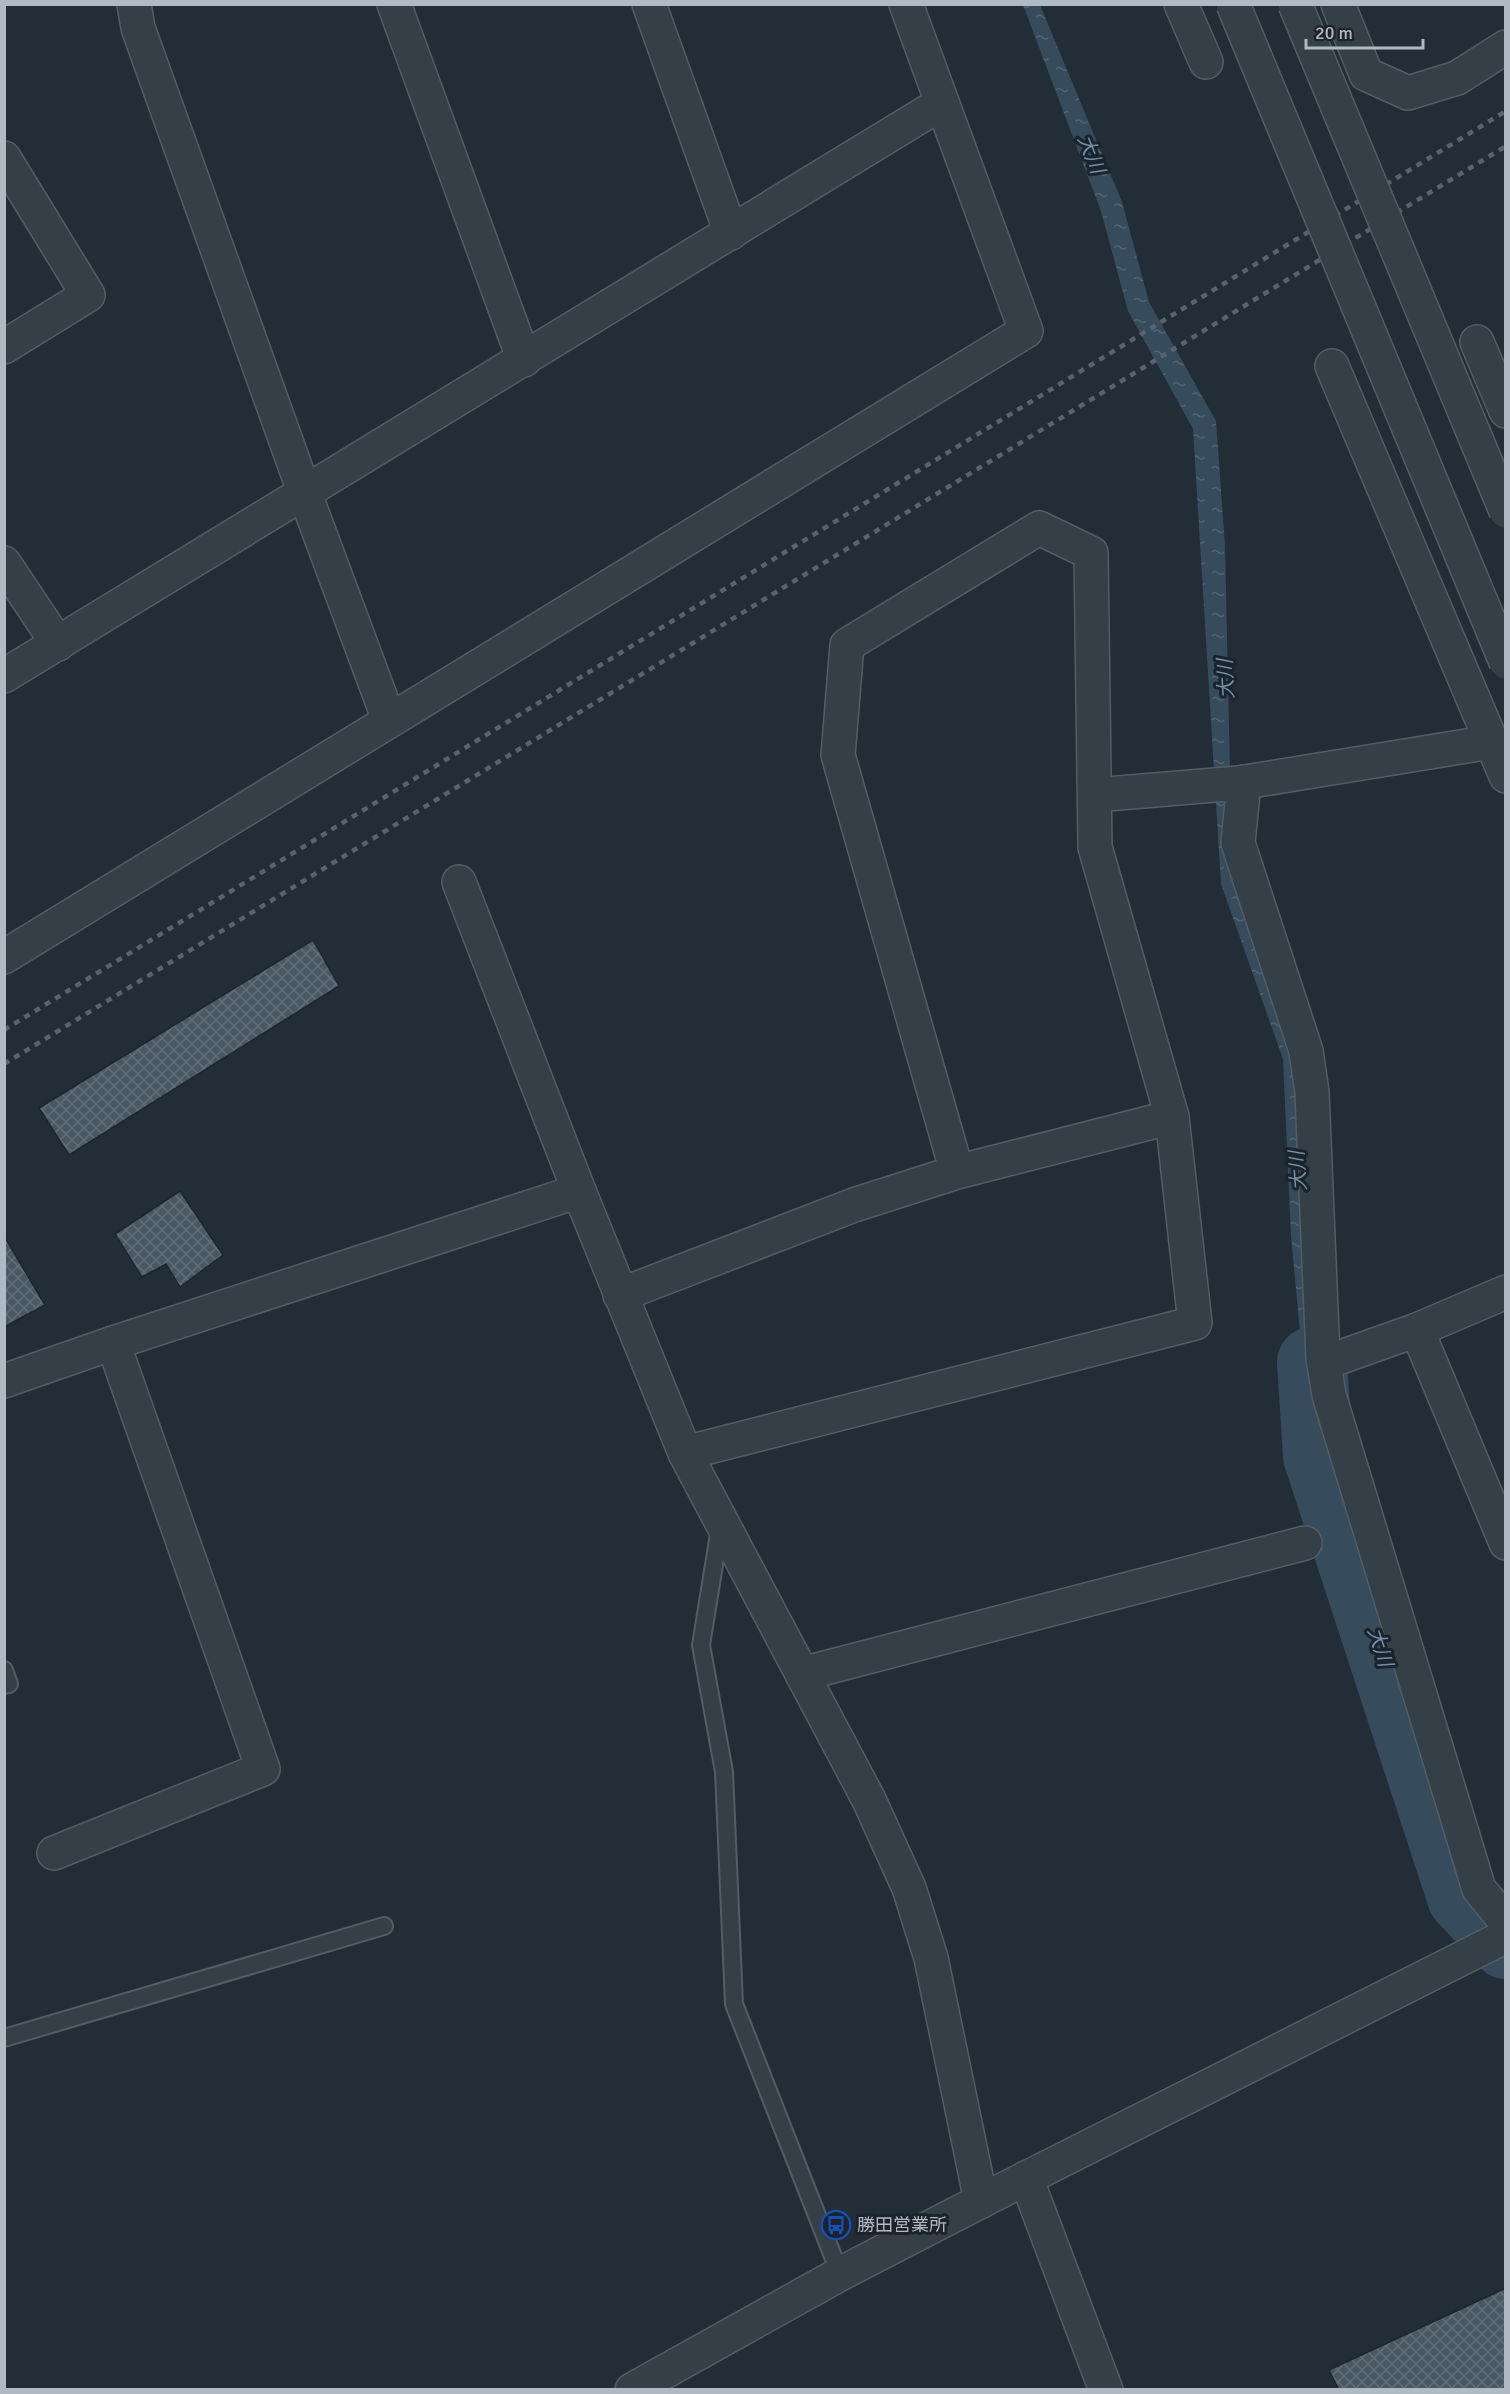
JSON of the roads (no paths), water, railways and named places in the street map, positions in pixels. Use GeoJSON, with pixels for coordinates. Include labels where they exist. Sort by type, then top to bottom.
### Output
{"type":"FeatureCollection","features":[{"type":"Feature","properties":{"kind":"street"},"geometry":{"type":"LineString","coordinates":[[134,4],[138,28],[305,494],[389,720]]}},
{"type":"Feature","properties":{"kind":"street"},"geometry":{"type":"LineString","coordinates":[[394,4],[524,360]]}},
{"type":"Feature","properties":{"kind":"street"},"geometry":{"type":"LineString","coordinates":[[649,4],[731,233]]}},
{"type":"Feature","properties":{"kind":"street"},"geometry":{"type":"LineString","coordinates":[[4,957],[1026,331],[906,4]]}},
{"type":"Feature","properties":{"kind":"street"},"geometry":{"type":"LineString","coordinates":[[1181,4],[1206,62]]}},
{"type":"Feature","properties":{"kind":"street"},"geometry":{"type":"LineString","coordinates":[[1233,4],[1506,662]]}},
{"type":"Feature","properties":{"kind":"street"},"geometry":{"type":"LineString","coordinates":[[1295,4],[1506,511]]}},
{"type":"Feature","properties":{"kind":"street"},"geometry":{"type":"LineString","coordinates":[[1338,4],[1366,74],[1408,93],[1457,78],[1506,47]]}},
{"type":"Feature","properties":{"kind":"street"},"geometry":{"type":"LineString","coordinates":[[4,676],[942,103]]}},
{"type":"Feature","properties":{"kind":"street"},"geometry":{"type":"LineString","coordinates":[[4,158],[88,295],[4,347]]}},
{"type":"Feature","properties":{"kind":"street"},"geometry":{"type":"LineString","coordinates":[[1478,342],[1506,411]]}},
{"type":"Feature","properties":{"kind":"street"},"geometry":{"type":"LineString","coordinates":[[1332,366],[1506,776]]}},
{"type":"Feature","properties":{"kind":"street"},"geometry":{"type":"LineString","coordinates":[[685,1454],[1195,1323],[1172,1117],[1095,847],[1091,553],[1039,528],[847,645],[838,755],[957,1172]]}},
{"type":"Feature","properties":{"kind":"street"},"geometry":{"type":"LineString","coordinates":[[4,563],[58,644]]}},
{"type":"Feature","properties":{"kind":"street"},"geometry":{"type":"LineString","coordinates":[[1095,795],[1231,783],[1491,742]]}},
{"type":"Feature","properties":{"kind":"street"},"geometry":{"type":"LineString","coordinates":[[1231,783],[1238,843],[1306,1051],[1312,1092],[1324,1363],[1329,1395],[1479,1889],[1506,1922]]}},
{"type":"Feature","properties":{"kind":"street"},"geometry":{"type":"LineString","coordinates":[[459,882],[579,1191],[685,1454],[869,1800],[909,1888],[931,1958],[981,2200]]}},
{"type":"Feature","properties":{"kind":"street"},"geometry":{"type":"LineString","coordinates":[[621,1295],[854,1205],[957,1172],[1172,1117]]}},
{"type":"Feature","properties":{"kind":"street"},"geometry":{"type":"LineString","coordinates":[[4,1381],[113,1343],[579,1191]]}},
{"type":"Feature","properties":{"kind":"street"},"geometry":{"type":"LineString","coordinates":[[1324,1363],[1417,1330],[1506,1292]]}},
{"type":"Feature","properties":{"kind":"street"},"geometry":{"type":"LineString","coordinates":[[1417,1330],[1506,1543]]}},
{"type":"Feature","properties":{"kind":"street"},"geometry":{"type":"LineString","coordinates":[[54,1853],[263,1769],[113,1343]]}},
{"type":"Feature","properties":{"kind":"street"},"geometry":{"type":"LineString","coordinates":[[802,1674],[1305,1543]]}},
{"type":"Feature","properties":{"kind":"street"},"geometry":{"type":"LineString","coordinates":[[632,2390],[840,2274],[981,2200],[1506,1936]]}},
{"type":"Feature","properties":{"kind":"street"},"geometry":{"type":"LineString","coordinates":[[1026,2178],[1106,2390]]}},
{"type":"Feature","properties":{"kind":"lane"},"geometry":{"type":"LineString","coordinates":[[721,1524],[701,1645],[724,1772],[734,2004],[840,2274]]}},
{"type":"Feature","properties":{"kind":"lane"},"geometry":{"type":"LineString","coordinates":[[4,1670],[9,1684],[4,1685]]}},
{"type":"Feature","properties":{"kind":"lane"},"geometry":{"type":"LineString","coordinates":[[4,2038],[384,1926]]}},
{"type":"Feature","properties":{"kind":"water"},"geometry":{"type":"Polygon","coordinates":[[[1023,5],[1040,5],[1122,202],[1149,302],[1216,421],[1225,546],[1232,863],[1295,1054],[1325,1459],[1312,1460],[1291,1236],[1283,1059],[1221,884],[1193,429],[1128,311],[1101,211],[1023,5]]]}},
{"type":"Feature","properties":{"kind":"waterway","name":"大川"},"geometry":{"type":"LineString","coordinates":[[1312,1362],[1318,1456],[1462,1897],[1506,1944]]}},
{"type":"Feature","properties":{"kind":"railway"},"geometry":{"type":"LineString","coordinates":[[4,1030],[1506,111]]}},
{"type":"Feature","properties":{"kind":"railway"},"geometry":{"type":"LineString","coordinates":[[4,1064],[1506,146]]}},
{"type":"Feature","properties":{"kind":"place","name":"勝田営業所"},"geometry":{"type":"Point","coordinates":[836,2225]}}]}
